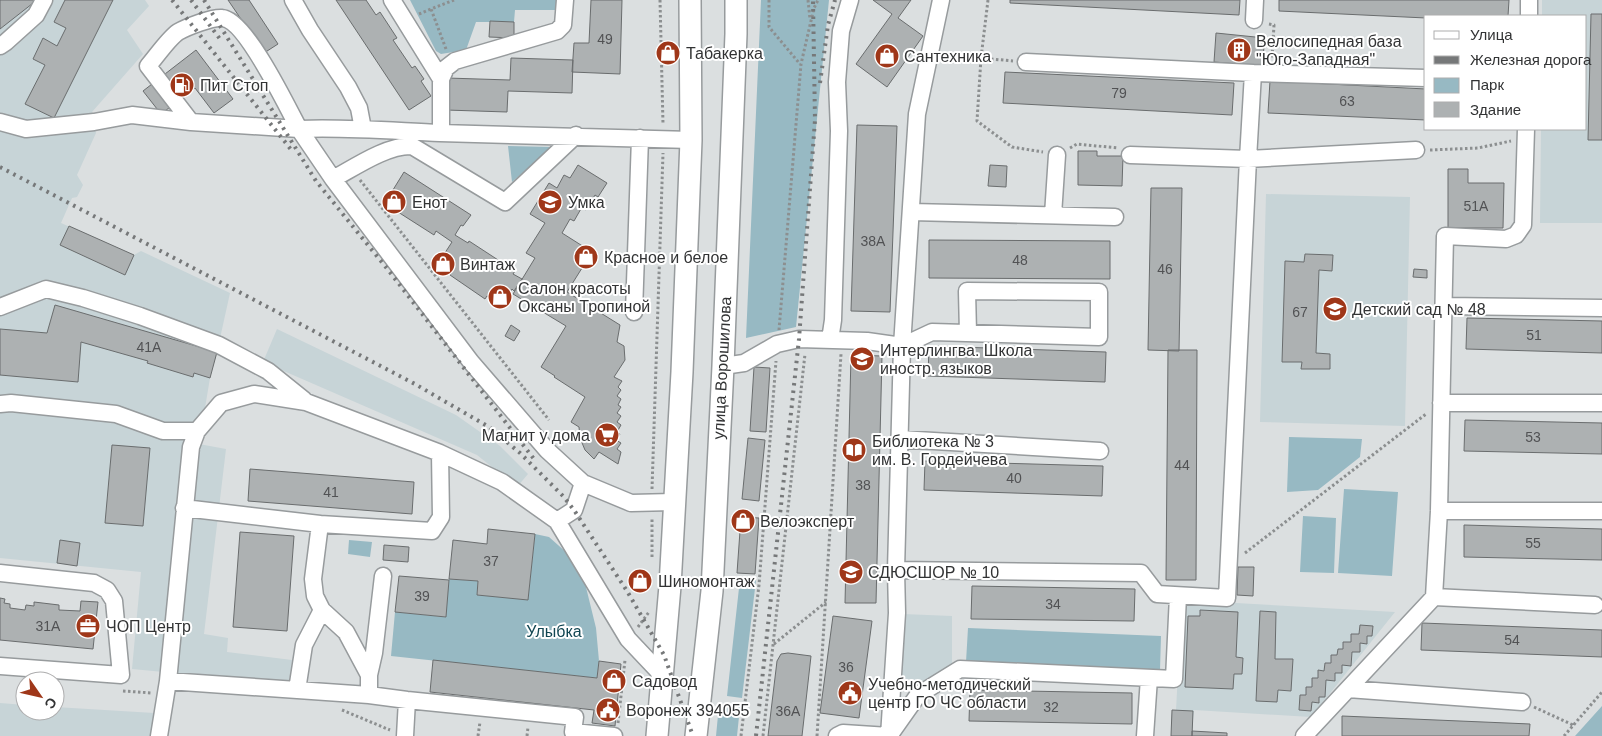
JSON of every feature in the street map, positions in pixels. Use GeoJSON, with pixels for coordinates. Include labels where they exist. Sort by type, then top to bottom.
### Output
{"type":"FeatureCollection","features":[{"type":"Feature","properties":{"kind":"main road"},"geometry":{"type":"LineString","coordinates":[[656,736],[670,586],[673,502],[682,372],[691,140],[690,0]]}},
{"type":"Feature","properties":{"kind":"main road","name":"улица Ворошилова"},"geometry":{"type":"LineString","coordinates":[[696,736],[712,591],[723,366],[736,0]]}},
{"type":"Feature","properties":{"kind":"street"},"geometry":{"type":"LineString","coordinates":[[0,46],[36,15],[44,0]]}},
{"type":"Feature","properties":{"kind":"street"},"geometry":{"type":"LineString","coordinates":[[293,0],[310,30],[348,87],[358,108],[363,130]]}},
{"type":"Feature","properties":{"kind":"street"},"geometry":{"type":"LineString","coordinates":[[392,0],[441,79]]}},
{"type":"Feature","properties":{"kind":"street"},"geometry":{"type":"LineString","coordinates":[[441,133],[441,79],[446,68],[455,61],[557,31],[563,25],[565,0]]}},
{"type":"Feature","properties":{"kind":"street"},"geometry":{"type":"LineString","coordinates":[[836,340],[833,320],[839,141],[837,82],[841,31],[850,0]]}},
{"type":"Feature","properties":{"kind":"street"},"geometry":{"type":"LineString","coordinates":[[889,736],[897,613],[896,570],[902,346],[917,114],[941,0]]}},
{"type":"Feature","properties":{"kind":"street"},"geometry":{"type":"LineString","coordinates":[[1254,20],[1255,0]]}},
{"type":"Feature","properties":{"kind":"street"},"geometry":{"type":"LineString","coordinates":[[1529,0],[1529,15]]}},
{"type":"Feature","properties":{"kind":"street"},"geometry":{"type":"LineString","coordinates":[[191,122],[148,66],[178,32],[202,22],[223,18],[234,24],[251,45],[276,83],[299,129],[333,179],[471,362],[547,450],[583,483],[631,503],[673,502]]}},
{"type":"Feature","properties":{"kind":"street"},"geometry":{"type":"LineString","coordinates":[[1026,62],[1271,74],[1424,78]]}},
{"type":"Feature","properties":{"kind":"street"},"geometry":{"type":"LineString","coordinates":[[896,570],[1141,573],[1157,594],[1227,598],[1253,73]]}},
{"type":"Feature","properties":{"kind":"street"},"geometry":{"type":"LineString","coordinates":[[0,122],[26,129],[94,122],[132,115],[191,122],[299,129],[335,127],[441,133],[576,135],[691,140]]}},
{"type":"Feature","properties":{"kind":"street"},"geometry":{"type":"LineString","coordinates":[[1304,736],[1434,597],[1439,511],[1445,236],[1506,239],[1516,235],[1523,225],[1526,133]]}},
{"type":"Feature","properties":{"kind":"street"},"geometry":{"type":"LineString","coordinates":[[333,179],[401,145],[412,146],[504,202],[576,135]]}},
{"type":"Feature","properties":{"kind":"street"},"geometry":{"type":"LineString","coordinates":[[634,312],[640,138]]}},
{"type":"Feature","properties":{"kind":"street"},"geometry":{"type":"LineString","coordinates":[[1130,155],[1248,159],[1416,150]]}},
{"type":"Feature","properties":{"kind":"street"},"geometry":{"type":"LineString","coordinates":[[1053,215],[1058,154]]}},
{"type":"Feature","properties":{"kind":"street"},"geometry":{"type":"LineString","coordinates":[[911,212],[1115,217]]}},
{"type":"Feature","properties":{"kind":"street"},"geometry":{"type":"LineString","coordinates":[[0,307],[46,289],[83,298],[140,316],[219,345],[268,371],[306,402]]}},
{"type":"Feature","properties":{"kind":"street"},"geometry":{"type":"LineString","coordinates":[[723,366],[744,363],[777,344],[799,339],[867,341],[902,346],[932,332],[1098,337],[1099,292],[967,291],[968,333]]}},
{"type":"Feature","properties":{"kind":"street"},"geometry":{"type":"LineString","coordinates":[[1444,306],[1602,308]]}},
{"type":"Feature","properties":{"kind":"street"},"geometry":{"type":"LineString","coordinates":[[159,736],[168,681],[191,447],[197,431],[221,403],[254,394],[306,402],[440,453],[502,482],[557,521],[628,639],[662,676]]}},
{"type":"Feature","properties":{"kind":"street"},"geometry":{"type":"LineString","coordinates":[[0,404],[11,402],[116,414],[163,431],[197,431]]}},
{"type":"Feature","properties":{"kind":"street"},"geometry":{"type":"LineString","coordinates":[[1441,403],[1602,403]]}},
{"type":"Feature","properties":{"kind":"street"},"geometry":{"type":"LineString","coordinates":[[900,440],[1100,451]]}},
{"type":"Feature","properties":{"kind":"street"},"geometry":{"type":"LineString","coordinates":[[184,508],[320,524],[432,531],[441,517],[440,453]]}},
{"type":"Feature","properties":{"kind":"street"},"geometry":{"type":"LineString","coordinates":[[557,521],[574,510],[583,483]]}},
{"type":"Feature","properties":{"kind":"street"},"geometry":{"type":"LineString","coordinates":[[1439,511],[1602,511]]}},
{"type":"Feature","properties":{"kind":"street"},"geometry":{"type":"LineString","coordinates":[[320,524],[313,579],[315,596],[322,610],[346,632],[369,675]]}},
{"type":"Feature","properties":{"kind":"street"},"geometry":{"type":"LineString","coordinates":[[0,573],[94,583],[107,590],[114,601],[121,675],[0,666]]}},
{"type":"Feature","properties":{"kind":"street"},"geometry":{"type":"LineString","coordinates":[[369,695],[369,675],[374,653],[383,576]]}},
{"type":"Feature","properties":{"kind":"street"},"geometry":{"type":"LineString","coordinates":[[889,736],[918,695],[960,669],[1174,679],[1178,596]]}},
{"type":"Feature","properties":{"kind":"street"},"geometry":{"type":"LineString","coordinates":[[1434,597],[1594,605]]}},
{"type":"Feature","properties":{"kind":"street"},"geometry":{"type":"LineString","coordinates":[[297,690],[304,645],[322,610]]}},
{"type":"Feature","properties":{"kind":"street"},"geometry":{"type":"LineString","coordinates":[[1145,736],[1149,678]]}},
{"type":"Feature","properties":{"kind":"street"},"geometry":{"type":"LineString","coordinates":[[168,681],[369,695],[575,717],[573,732],[616,731]]}},
{"type":"Feature","properties":{"kind":"street"},"geometry":{"type":"LineString","coordinates":[[1348,688],[1522,702]]}},
{"type":"Feature","properties":{"kind":"street"},"geometry":{"type":"LineString","coordinates":[[405,736],[407,700]]}},
{"type":"Feature","properties":{"kind":"street"},"geometry":{"type":"LineString","coordinates":[[837,736],[843,734],[889,736]]}},
{"type":"Feature","properties":{"kind":"path"},"geometry":{"type":"LineString","coordinates":[[452,63],[431,9],[454,0]]}},
{"type":"Feature","properties":{"kind":"path"},"geometry":{"type":"LineString","coordinates":[[652,559],[663,139],[660,0]]}},
{"type":"Feature","properties":{"kind":"path"},"geometry":{"type":"LineString","coordinates":[[769,0],[769,27],[801,64]]}},
{"type":"Feature","properties":{"kind":"path"},"geometry":{"type":"LineString","coordinates":[[808,0],[811,21]]}},
{"type":"Feature","properties":{"kind":"path"},"geometry":{"type":"LineString","coordinates":[[741,736],[759,585],[801,64],[814,8],[818,0]]}},
{"type":"Feature","properties":{"kind":"path"},"geometry":{"type":"LineString","coordinates":[[988,0],[981,58],[977,121],[1012,147],[1058,154],[1077,144],[1120,148],[1130,155]]}},
{"type":"Feature","properties":{"kind":"path"},"geometry":{"type":"LineString","coordinates":[[1254,20],[1274,25],[1271,74]]}},
{"type":"Feature","properties":{"kind":"path"},"geometry":{"type":"LineString","coordinates":[[981,58],[1026,62]]}},
{"type":"Feature","properties":{"kind":"path"},"geometry":{"type":"LineString","coordinates":[[1416,150],[1478,148],[1526,133]]}},
{"type":"Feature","properties":{"kind":"path"},"geometry":{"type":"LineString","coordinates":[[352,169],[549,420]]}},
{"type":"Feature","properties":{"kind":"path"},"geometry":{"type":"LineString","coordinates":[[763,736],[807,339]]}},
{"type":"Feature","properties":{"kind":"path"},"geometry":{"type":"LineString","coordinates":[[817,736],[826,602],[836,340]]}},
{"type":"Feature","properties":{"kind":"path"},"geometry":{"type":"LineString","coordinates":[[1228,566],[1441,403]]}},
{"type":"Feature","properties":{"kind":"path"},"geometry":{"type":"LineString","coordinates":[[774,644],[826,602]]}},
{"type":"Feature","properties":{"kind":"path"},"geometry":{"type":"LineString","coordinates":[[616,731],[628,639],[644,620],[651,607]]}},
{"type":"Feature","properties":{"kind":"path"},"geometry":{"type":"LineString","coordinates":[[1564,736],[1602,692]]}},
{"type":"Feature","properties":{"kind":"path"},"geometry":{"type":"LineString","coordinates":[[1522,702],[1573,725]]}},
{"type":"Feature","properties":{"kind":"shaded area"},"geometry":{"type":"Polygon","coordinates":[[[0,0],[145,0],[149,6],[127,30],[143,54],[92,112],[96,133],[77,175],[83,185],[77,197],[72,198],[61,223],[134,255],[141,251],[230,293],[210,378],[199,444],[226,449],[204,634],[228,638],[227,652],[292,660],[289,684],[132,669],[141,572],[0,558],[0,0]]]}},
{"type":"Feature","properties":{"kind":"shaded area"},"geometry":{"type":"Polygon","coordinates":[[[1542,0],[1602,0],[1602,223],[1540,223],[1541,130],[1587,130],[1587,15],[1542,15],[1542,0]]]}},
{"type":"Feature","properties":{"kind":"shaded area","name":"Детский сад № 48"},"geometry":{"type":"Polygon","coordinates":[[[1266,194],[1410,197],[1405,426],[1260,422],[1266,194]]]}},
{"type":"Feature","properties":{"kind":"shaded area"},"geometry":{"type":"Polygon","coordinates":[[[277,329],[456,415],[500,446],[528,474],[517,487],[477,455],[263,362],[277,329]]]}},
{"type":"Feature","properties":{"kind":"shaded area"},"geometry":{"type":"Polygon","coordinates":[[[1182,600],[1395,612],[1311,717],[1194,710],[1192,731],[1227,733],[1227,736],[1171,736],[1172,710],[1176,710],[1182,600]]]}},
{"type":"Feature","properties":{"kind":"shaded area"},"geometry":{"type":"Polygon","coordinates":[[[903,614],[952,616],[952,664],[923,681],[899,678],[903,614]]]}},
{"type":"Feature","properties":{"kind":"shaded area"},"geometry":{"type":"Polygon","coordinates":[[[0,703],[15,704],[15,721],[65,721],[65,708],[154,713],[152,736],[0,736],[0,703]]]}},
{"type":"Feature","properties":{"kind":"green space"},"geometry":{"type":"Polygon","coordinates":[[[410,0],[560,0],[560,5],[556,10],[515,10],[514,22],[476,22],[466,50],[441,54],[436,51],[410,0]]]}},
{"type":"Feature","properties":{"kind":"green space"},"geometry":{"type":"Polygon","coordinates":[[[761,0],[829,0],[796,327],[746,338],[761,0]]]}},
{"type":"Feature","properties":{"kind":"green space"},"geometry":{"type":"Polygon","coordinates":[[[508,146],[552,147],[512,182],[508,146]]]}},
{"type":"Feature","properties":{"kind":"green space"},"geometry":{"type":"Polygon","coordinates":[[[1289,437],[1362,439],[1360,457],[1318,490],[1287,492],[1289,437]]]}},
{"type":"Feature","properties":{"kind":"green space"},"geometry":{"type":"Polygon","coordinates":[[[1344,489],[1398,492],[1392,576],[1338,573],[1344,489]]]}},
{"type":"Feature","properties":{"kind":"green space"},"geometry":{"type":"Polygon","coordinates":[[[1303,516],[1336,518],[1334,573],[1300,572],[1303,516]]]}},
{"type":"Feature","properties":{"kind":"green space","name":"Улыбка"},"geometry":{"type":"Polygon","coordinates":[[[535,534],[549,537],[567,553],[583,575],[596,628],[599,661],[597,678],[391,656],[395,612],[445,617],[449,579],[478,581],[477,595],[528,599],[535,534]]]}},
{"type":"Feature","properties":{"kind":"green space"},"geometry":{"type":"Polygon","coordinates":[[[349,540],[372,542],[370,557],[348,554],[349,540]]]}},
{"type":"Feature","properties":{"kind":"green space"},"geometry":{"type":"Polygon","coordinates":[[[740,579],[756,580],[742,698],[727,696],[740,579]]]}},
{"type":"Feature","properties":{"kind":"green space"},"geometry":{"type":"Polygon","coordinates":[[[968,628],[1161,636],[1160,670],[966,662],[968,628]]]}},
{"type":"Feature","properties":{"kind":"green space"},"geometry":{"type":"Polygon","coordinates":[[[719,705],[740,707],[737,736],[716,736],[719,705]]]}},
{"type":"Feature","properties":{"kind":"green space"},"geometry":{"type":"Polygon","coordinates":[[[1602,706],[1602,736],[1575,736],[1602,706]]]}},
{"type":"Feature","properties":{"kind":"building"},"geometry":{"type":"Polygon","coordinates":[[[0,0],[37,0],[0,29],[0,0]]]}},
{"type":"Feature","properties":{"kind":"building"},"geometry":{"type":"Polygon","coordinates":[[[65,0],[113,0],[54,118],[25,104],[45,65],[33,59],[43,38],[57,46],[66,28],[54,22],[65,0]]]}},
{"type":"Feature","properties":{"kind":"building"},"geometry":{"type":"Polygon","coordinates":[[[228,0],[249,0],[278,44],[264,53],[228,0]]]}},
{"type":"Feature","properties":{"kind":"building"},"geometry":{"type":"Polygon","coordinates":[[[336,0],[366,0],[376,15],[380,12],[397,38],[393,40],[412,68],[415,66],[424,79],[421,81],[431,96],[409,110],[336,0]]]}},
{"type":"Feature","properties":{"kind":"building"},"geometry":{"type":"Polygon","coordinates":[[[591,0],[622,0],[620,74],[572,72],[574,43],[589,43],[591,0]]]}},
{"type":"Feature","properties":{"kind":"building"},"geometry":{"type":"Polygon","coordinates":[[[873,0],[911,0],[898,18],[923,36],[887,87],[856,64],[892,14],[873,0]]]}},
{"type":"Feature","properties":{"kind":"building"},"geometry":{"type":"Polygon","coordinates":[[[1010,0],[1240,0],[1239,15],[1010,3],[1010,0]]]}},
{"type":"Feature","properties":{"kind":"building"},"geometry":{"type":"Polygon","coordinates":[[[1279,0],[1509,0],[1508,15],[1424,15],[1424,18],[1279,11],[1279,0]]]}},
{"type":"Feature","properties":{"kind":"building"},"geometry":{"type":"Polygon","coordinates":[[[1591,14],[1602,14],[1602,140],[1588,140],[1591,14]]]}},
{"type":"Feature","properties":{"kind":"building"},"geometry":{"type":"Polygon","coordinates":[[[490,21],[514,22],[514,38],[489,37],[490,21]]]}},
{"type":"Feature","properties":{"kind":"building","name":"Велосипедная база \"Юго-Западная\""},"geometry":{"type":"Polygon","coordinates":[[[1216,33],[1265,38],[1262,66],[1214,62],[1216,33]]]}},
{"type":"Feature","properties":{"kind":"building","name":"Табакерка"},"geometry":{"type":"Polygon","coordinates":[[[664,48],[671,48],[671,59],[664,58],[664,48]]]}},
{"type":"Feature","properties":{"kind":"building"},"geometry":{"type":"Polygon","coordinates":[[[196,50],[233,99],[214,113],[195,88],[161,114],[143,91],[196,50]]]}},
{"type":"Feature","properties":{"kind":"building"},"geometry":{"type":"Polygon","coordinates":[[[511,58],[573,60],[572,93],[508,91],[507,112],[446,110],[447,78],[510,80],[511,58]]]}},
{"type":"Feature","properties":{"kind":"building"},"geometry":{"type":"Polygon","coordinates":[[[1005,72],[1234,83],[1232,115],[1003,103],[1005,72]]]}},
{"type":"Feature","properties":{"kind":"building"},"geometry":{"type":"Polygon","coordinates":[[[1270,81],[1424,89],[1424,120],[1268,113],[1270,81]]]}},
{"type":"Feature","properties":{"kind":"building"},"geometry":{"type":"Polygon","coordinates":[[[857,125],[897,126],[890,312],[851,311],[857,125]]]}},
{"type":"Feature","properties":{"kind":"building"},"geometry":{"type":"Polygon","coordinates":[[[1078,151],[1097,151],[1097,156],[1123,156],[1122,186],[1078,185],[1078,151]]]}},
{"type":"Feature","properties":{"kind":"building"},"geometry":{"type":"Polygon","coordinates":[[[578,165],[607,183],[598,197],[595,195],[586,210],[582,207],[574,221],[570,219],[562,233],[592,252],[567,292],[620,325],[617,342],[624,346],[625,360],[614,377],[622,381],[618,387],[621,390],[617,396],[621,399],[618,405],[621,407],[617,413],[621,416],[617,422],[621,425],[617,432],[620,434],[616,440],[621,443],[617,449],[621,452],[618,464],[599,452],[594,459],[585,450],[580,438],[579,427],[571,422],[585,397],[541,367],[566,326],[513,294],[535,258],[526,253],[545,223],[530,214],[549,183],[557,188],[564,175],[570,178],[578,165]]]}},
{"type":"Feature","properties":{"kind":"building"},"geometry":{"type":"Polygon","coordinates":[[[990,165],[1007,166],[1006,187],[988,186],[990,165]]]}},
{"type":"Feature","properties":{"kind":"building"},"geometry":{"type":"Polygon","coordinates":[[[1448,169],[1468,169],[1468,183],[1504,183],[1503,228],[1448,228],[1448,169]]]}},
{"type":"Feature","properties":{"kind":"building"},"geometry":{"type":"Polygon","coordinates":[[[404,172],[471,215],[463,226],[461,225],[455,235],[468,243],[469,241],[515,271],[513,274],[522,279],[503,302],[496,298],[495,301],[487,296],[485,299],[450,275],[451,273],[444,269],[445,266],[439,262],[452,242],[436,231],[434,235],[398,212],[400,209],[393,205],[395,202],[388,198],[404,172]]]}},
{"type":"Feature","properties":{"kind":"building"},"geometry":{"type":"Polygon","coordinates":[[[1151,188],[1182,188],[1179,351],[1148,350],[1151,188]]]}},
{"type":"Feature","properties":{"kind":"building"},"geometry":{"type":"Polygon","coordinates":[[[69,226],[134,255],[125,275],[60,245],[69,226]]]}},
{"type":"Feature","properties":{"kind":"building"},"geometry":{"type":"Polygon","coordinates":[[[929,240],[1110,241],[1110,279],[929,278],[929,240]]]}},
{"type":"Feature","properties":{"kind":"building"},"geometry":{"type":"Polygon","coordinates":[[[1305,254],[1333,255],[1332,271],[1319,270],[1316,353],[1330,354],[1330,369],[1301,369],[1302,362],[1282,362],[1285,261],[1304,262],[1305,254]]]}},
{"type":"Feature","properties":{"kind":"building"},"geometry":{"type":"Polygon","coordinates":[[[1414,269],[1427,270],[1427,278],[1413,277],[1414,269]]]}},
{"type":"Feature","properties":{"kind":"building"},"geometry":{"type":"Polygon","coordinates":[[[55,305],[217,352],[210,378],[194,373],[193,377],[147,363],[148,361],[81,342],[78,382],[0,375],[0,329],[47,333],[55,305]]]}},
{"type":"Feature","properties":{"kind":"building"},"geometry":{"type":"Polygon","coordinates":[[[1467,318],[1602,321],[1602,353],[1466,349],[1467,318]]]}},
{"type":"Feature","properties":{"kind":"building"},"geometry":{"type":"Polygon","coordinates":[[[511,325],[520,331],[514,341],[505,336],[511,325]]]}},
{"type":"Feature","properties":{"kind":"building"},"geometry":{"type":"Polygon","coordinates":[[[929,346],[1106,352],[1105,382],[928,376],[929,346]]]}},
{"type":"Feature","properties":{"kind":"building"},"geometry":{"type":"Polygon","coordinates":[[[1168,350],[1197,350],[1196,580],[1166,580],[1168,350]]]}},
{"type":"Feature","properties":{"kind":"building"},"geometry":{"type":"Polygon","coordinates":[[[851,355],[882,356],[876,603],[845,603],[851,355]]]}},
{"type":"Feature","properties":{"kind":"building"},"geometry":{"type":"Polygon","coordinates":[[[754,367],[770,368],[766,432],[750,431],[754,367]]]}},
{"type":"Feature","properties":{"kind":"building"},"geometry":{"type":"Polygon","coordinates":[[[1465,420],[1602,423],[1602,454],[1464,451],[1465,420]]]}},
{"type":"Feature","properties":{"kind":"building"},"geometry":{"type":"Polygon","coordinates":[[[748,438],[765,440],[759,501],[742,499],[748,438]]]}},
{"type":"Feature","properties":{"kind":"building"},"geometry":{"type":"Polygon","coordinates":[[[112,445],[150,448],[143,526],[105,523],[112,445]]]}},
{"type":"Feature","properties":{"kind":"building"},"geometry":{"type":"Polygon","coordinates":[[[925,461],[1103,466],[1102,496],[924,490],[925,461]]]}},
{"type":"Feature","properties":{"kind":"building"},"geometry":{"type":"Polygon","coordinates":[[[250,469],[414,482],[412,514],[248,501],[250,469]]]}},
{"type":"Feature","properties":{"kind":"building"},"geometry":{"type":"Polygon","coordinates":[[[741,517],[759,518],[755,574],[737,573],[741,517]]]}},
{"type":"Feature","properties":{"kind":"building"},"geometry":{"type":"Polygon","coordinates":[[[1464,525],[1602,529],[1602,560],[1464,557],[1464,525]]]}},
{"type":"Feature","properties":{"kind":"building"},"geometry":{"type":"Polygon","coordinates":[[[488,529],[535,534],[528,600],[477,595],[478,581],[449,579],[453,540],[487,544],[488,529]]]}},
{"type":"Feature","properties":{"kind":"building"},"geometry":{"type":"Polygon","coordinates":[[[240,532],[294,536],[287,631],[233,627],[240,532]]]}},
{"type":"Feature","properties":{"kind":"building"},"geometry":{"type":"Polygon","coordinates":[[[60,540],[80,543],[77,566],[57,563],[60,540]]]}},
{"type":"Feature","properties":{"kind":"building"},"geometry":{"type":"Polygon","coordinates":[[[384,545],[409,547],[408,562],[383,560],[384,545]]]}},
{"type":"Feature","properties":{"kind":"building"},"geometry":{"type":"Polygon","coordinates":[[[1238,567],[1254,567],[1253,596],[1237,595],[1238,567]]]}},
{"type":"Feature","properties":{"kind":"building","name":"Шиномонтаж"},"geometry":{"type":"Polygon","coordinates":[[[640,570],[650,586],[639,592],[629,576],[640,570]]]}},
{"type":"Feature","properties":{"kind":"building"},"geometry":{"type":"Polygon","coordinates":[[[399,576],[449,580],[446,617],[395,612],[399,576]]]}},
{"type":"Feature","properties":{"kind":"building"},"geometry":{"type":"Polygon","coordinates":[[[972,586],[1135,589],[1134,621],[971,619],[972,586]]]}},
{"type":"Feature","properties":{"kind":"building"},"geometry":{"type":"Polygon","coordinates":[[[0,598],[5,599],[4,603],[10,604],[10,608],[25,610],[26,605],[34,606],[34,602],[59,605],[59,610],[80,611],[81,601],[98,602],[93,649],[0,640],[0,598]]]}},
{"type":"Feature","properties":{"kind":"building"},"geometry":{"type":"Polygon","coordinates":[[[1200,610],[1238,612],[1236,657],[1243,658],[1242,674],[1234,674],[1233,689],[1185,687],[1188,616],[1200,616],[1200,610]]]}},
{"type":"Feature","properties":{"kind":"building"},"geometry":{"type":"Polygon","coordinates":[[[1260,611],[1276,612],[1275,659],[1293,659],[1291,691],[1278,690],[1277,702],[1256,701],[1260,611]]]}},
{"type":"Feature","properties":{"kind":"building"},"geometry":{"type":"Polygon","coordinates":[[[833,616],[872,621],[859,718],[820,713],[833,616]]]}},
{"type":"Feature","properties":{"kind":"building"},"geometry":{"type":"Polygon","coordinates":[[[1422,623],[1602,630],[1602,657],[1421,650],[1422,623]]]}},
{"type":"Feature","properties":{"kind":"building"},"geometry":{"type":"Polygon","coordinates":[[[1360,625],[1373,626],[1372,636],[1367,636],[1367,644],[1360,643],[1360,652],[1352,652],[1351,666],[1342,665],[1342,673],[1335,673],[1335,681],[1326,680],[1325,697],[1319,697],[1319,703],[1312,702],[1311,711],[1299,710],[1300,695],[1306,695],[1306,687],[1312,687],[1312,678],[1318,678],[1318,670],[1324,671],[1325,663],[1331,663],[1331,655],[1337,655],[1338,649],[1343,649],[1343,642],[1351,642],[1351,634],[1359,634],[1360,625]]]}},
{"type":"Feature","properties":{"kind":"building"},"geometry":{"type":"Polygon","coordinates":[[[781,654],[811,656],[802,736],[768,736],[777,661],[781,654]]]}},
{"type":"Feature","properties":{"kind":"building"},"geometry":{"type":"Polygon","coordinates":[[[433,660],[597,678],[599,661],[621,664],[615,726],[592,723],[594,710],[430,692],[433,660]]]}},
{"type":"Feature","properties":{"kind":"building"},"geometry":{"type":"Polygon","coordinates":[[[970,690],[1132,693],[1132,724],[969,721],[970,690]]]}},
{"type":"Feature","properties":{"kind":"building"},"geometry":{"type":"Polygon","coordinates":[[[1172,710],[1193,711],[1192,736],[1171,736],[1172,710]]]}},
{"type":"Feature","properties":{"kind":"building"},"geometry":{"type":"Polygon","coordinates":[[[1342,716],[1530,724],[1529,736],[1342,736],[1342,716]]]}},
{"type":"Feature","properties":{"kind":"building"},"geometry":{"type":"Polygon","coordinates":[[[1192,731],[1227,733],[1227,736],[1192,736],[1192,731]]]}},
{"type":"Feature","properties":{"kind":"railway"},"geometry":{"type":"LineString","coordinates":[[172,0],[293,152]]}},
{"type":"Feature","properties":{"kind":"railway"},"geometry":{"type":"LineString","coordinates":[[191,0],[220,39]]}},
{"type":"Feature","properties":{"kind":"railway"},"geometry":{"type":"LineString","coordinates":[[204,0],[316,181],[389,271],[534,459]]}},
{"type":"Feature","properties":{"kind":"railway"},"geometry":{"type":"LineString","coordinates":[[756,736],[799,339],[815,120],[813,0]]}},
{"type":"Feature","properties":{"kind":"railway"},"geometry":{"type":"LineString","coordinates":[[820,83],[828,25],[835,0]]}},
{"type":"Feature","properties":{"kind":"railway"},"geometry":{"type":"LineString","coordinates":[[0,167],[415,384],[489,427],[520,453],[563,496],[574,510],[627,591],[664,655],[693,736]]}},
{"type":"Feature","properties":{"kind":"place","name":"Велосипедная база \"Юго-Западная\""},"geometry":{"type":"Point","coordinates":[1239,50]}},
{"type":"Feature","properties":{"kind":"place","name":"Табакерка"},"geometry":{"type":"Point","coordinates":[668,53]}},
{"type":"Feature","properties":{"kind":"place","name":"Сантехника"},"geometry":{"type":"Point","coordinates":[887,56]}},
{"type":"Feature","properties":{"kind":"place","name":"Пит Стоп"},"geometry":{"type":"Point","coordinates":[182,85]}},
{"type":"Feature","properties":{"kind":"place","name":"Енот"},"geometry":{"type":"Point","coordinates":[394,202]}},
{"type":"Feature","properties":{"kind":"place","name":"Умка"},"geometry":{"type":"Point","coordinates":[550,202]}},
{"type":"Feature","properties":{"kind":"place","name":"Красное и белое"},"geometry":{"type":"Point","coordinates":[586,257]}},
{"type":"Feature","properties":{"kind":"place","name":"Винтаж"},"geometry":{"type":"Point","coordinates":[443,264]}},
{"type":"Feature","properties":{"kind":"place","name":"Салон красоты Оксаны Тропиной"},"geometry":{"type":"Point","coordinates":[500,297]}},
{"type":"Feature","properties":{"kind":"place","name":"Детский сад № 48"},"geometry":{"type":"Point","coordinates":[1335,309]}},
{"type":"Feature","properties":{"kind":"place","name":"Интерлингва. Школа иностр. языков"},"geometry":{"type":"Point","coordinates":[862,359]}},
{"type":"Feature","properties":{"kind":"place","name":"Магнит у дома"},"geometry":{"type":"Point","coordinates":[607,435]}},
{"type":"Feature","properties":{"kind":"place","name":"Библиотека № 3 им. В. Гордейчева"},"geometry":{"type":"Point","coordinates":[854,450]}},
{"type":"Feature","properties":{"kind":"place","name":"Велоэксперт"},"geometry":{"type":"Point","coordinates":[743,521]}},
{"type":"Feature","properties":{"kind":"place","name":"СДЮСШОР № 10"},"geometry":{"type":"Point","coordinates":[851,572]}},
{"type":"Feature","properties":{"kind":"place","name":"Шиномонтаж"},"geometry":{"type":"Point","coordinates":[640,581]}},
{"type":"Feature","properties":{"kind":"place","name":"ЧОП Центр"},"geometry":{"type":"Point","coordinates":[88,626]}},
{"type":"Feature","properties":{"kind":"place","name":"Садовод"},"geometry":{"type":"Point","coordinates":[614,681]}},
{"type":"Feature","properties":{"kind":"place","name":"Учебно-методический центр ГО ЧС области"},"geometry":{"type":"Point","coordinates":[850,693]}},
{"type":"Feature","properties":{"kind":"place","name":"Воронеж 394055"},"geometry":{"type":"Point","coordinates":[608,710]}}]}
